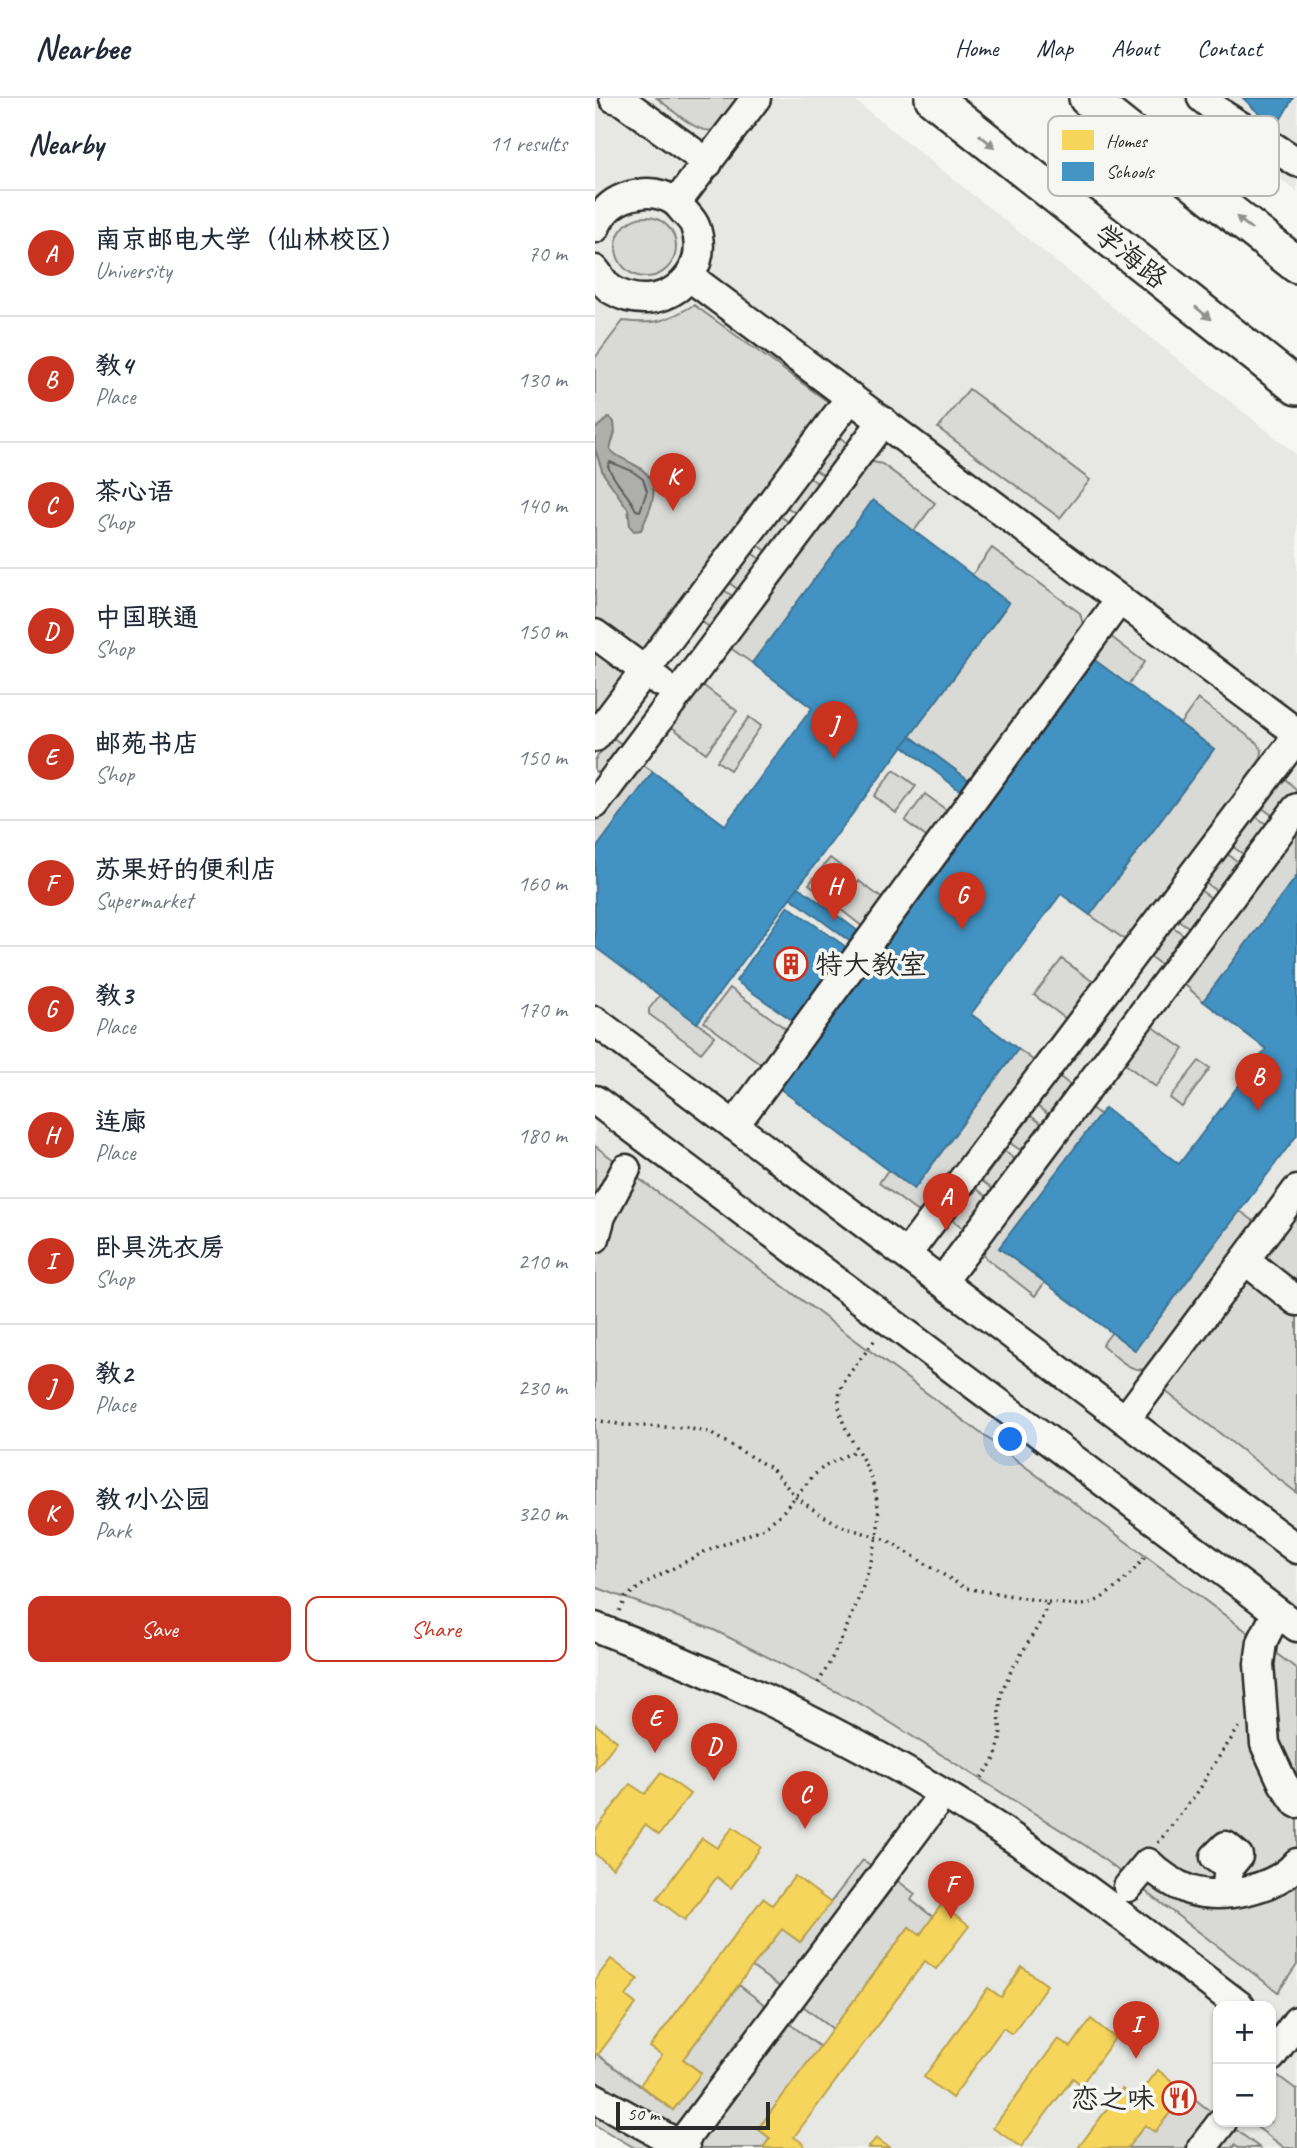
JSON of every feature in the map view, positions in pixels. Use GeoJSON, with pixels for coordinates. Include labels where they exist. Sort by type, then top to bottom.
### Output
{"type":"FeatureCollection","features":[{"type":"Feature","properties":{"kind":"main road","name":"学海路"},"geometry":{"type":"LineString","coordinates":[[933,98],[1048,189]]}},
{"type":"Feature","properties":{"kind":"main road"},"geometry":{"type":"LineString","coordinates":[[1087,98],[1110,116]]}},
{"type":"Feature","properties":{"kind":"main road","name":"学海路"},"geometry":{"type":"LineString","coordinates":[[1056,196],[1297,387]]}},
{"type":"Feature","properties":{"kind":"main road"},"geometry":{"type":"LineString","coordinates":[[1210,196],[1297,265]]}},
{"type":"Feature","properties":{"kind":"street"},"geometry":{"type":"LineString","coordinates":[[614,98],[712,158]]}},
{"type":"Feature","properties":{"kind":"street"},"geometry":{"type":"LineString","coordinates":[[643,98],[712,158]]}},
{"type":"Feature","properties":{"kind":"street"},"geometry":{"type":"LineString","coordinates":[[677,202],[756,98]]}},
{"type":"Feature","properties":{"kind":"street"},"geometry":{"type":"LineString","coordinates":[[1202,98],[1225,116]]}},
{"type":"Feature","properties":{"kind":"street"},"geometry":{"type":"LineString","coordinates":[[1279,151],[1297,162]]}},
{"type":"Feature","properties":{"kind":"street"},"geometry":{"type":"LineString","coordinates":[[597,217],[623,196],[651,192],[677,202],[695,225],[699,253],[690,277],[666,297],[638,301],[600,289]]}},
{"type":"Feature","properties":{"kind":"street"},"geometry":{"type":"LineString","coordinates":[[690,277],[1297,735],[906,1255]]}},
{"type":"Feature","properties":{"kind":"street"},"geometry":{"type":"LineString","coordinates":[[595,737],[851,397]]}},
{"type":"Feature","properties":{"kind":"street"},"geometry":{"type":"LineString","coordinates":[[595,804],[883,421]]}},
{"type":"Feature","properties":{"kind":"street"},"geometry":{"type":"LineString","coordinates":[[734,1126],[1120,599]]}},
{"type":"Feature","properties":{"kind":"street"},"geometry":{"type":"LineString","coordinates":[[595,634],[676,694]]}},
{"type":"Feature","properties":{"kind":"street"},"geometry":{"type":"LineString","coordinates":[[942,1282],[1297,808]]}},
{"type":"Feature","properties":{"kind":"street"},"geometry":{"type":"LineString","coordinates":[[595,1021],[1297,1549]]}},
{"type":"Feature","properties":{"kind":"street"},"geometry":{"type":"LineString","coordinates":[[595,1100],[1287,1620],[1262,1642],[1259,1664],[1265,1744],[1283,1783],[1297,1804]]}},
{"type":"Feature","properties":{"kind":"street"},"geometry":{"type":"LineString","coordinates":[[595,1238],[601,1216],[626,1169]]}},
{"type":"Feature","properties":{"kind":"street"},"geometry":{"type":"LineString","coordinates":[[1125,1420],[1297,1190]]}},
{"type":"Feature","properties":{"kind":"street"},"geometry":{"type":"LineString","coordinates":[[1245,1260],[1297,1301]]}},
{"type":"Feature","properties":{"kind":"street"},"geometry":{"type":"LineString","coordinates":[[598,1628],[683,1660],[765,1698],[850,1741],[943,1794],[1020,1842],[1233,2001]]}},
{"type":"Feature","properties":{"kind":"street"},"geometry":{"type":"LineString","coordinates":[[595,2098],[683,2146],[943,1794]]}},
{"type":"Feature","properties":{"kind":"street"},"geometry":{"type":"LineString","coordinates":[[1128,1887],[1148,1863],[1159,1874],[1191,1890],[1227,1880],[1256,1889],[1278,1878],[1297,1863]]}},
{"type":"Feature","properties":{"kind":"street"},"geometry":{"type":"LineString","coordinates":[[1202,2148],[1218,2127]]}},
{"type":"Feature","properties":{"kind":"path"},"geometry":{"type":"LineString","coordinates":[[818,1683],[836,1654],[878,1536],[878,1508],[872,1481],[843,1426],[839,1402],[843,1384],[888,1320]]}},
{"type":"Feature","properties":{"kind":"path"},"geometry":{"type":"LineString","coordinates":[[595,1420],[708,1432],[772,1469],[796,1497],[818,1513],[844,1527],[878,1536],[965,1588],[1048,1602],[1089,1604],[1129,1577],[1145,1557]]}},
{"type":"Feature","properties":{"kind":"path"},"geometry":{"type":"LineString","coordinates":[[598,1628],[626,1597],[645,1583],[704,1552],[762,1529],[781,1514],[813,1476],[826,1465],[857,1450]]}},
{"type":"Feature","properties":{"kind":"path"},"geometry":{"type":"LineString","coordinates":[[980,1779],[995,1759],[1001,1736],[1001,1693],[1041,1621],[1048,1602]]}},
{"type":"Feature","properties":{"kind":"path"},"geometry":{"type":"LineString","coordinates":[[1148,1863],[1160,1840],[1200,1788],[1241,1725]]}},
{"type":"Feature","properties":{"kind":"shaded area"},"geometry":{"type":"Polygon","coordinates":[[[595,98],[852,98],[1297,455],[1297,2148],[635,2148],[595,2125],[595,98]]]}},
{"type":"Feature","properties":{"kind":"shaded area"},"geometry":{"type":"Polygon","coordinates":[[[657,98],[744,98],[724,125],[716,130],[708,130],[689,123],[657,98]]]}},
{"type":"Feature","properties":{"kind":"shaded area"},"geometry":{"type":"Polygon","coordinates":[[[1180,98],[1297,98],[1297,192],[1279,178],[1279,116],[1202,116],[1180,98]]]}},
{"type":"Feature","properties":{"kind":"shaded area"},"geometry":{"type":"Polygon","coordinates":[[[646,217],[667,226],[676,247],[667,268],[646,277],[625,268],[616,247],[625,226],[646,217]]]}},
{"type":"Feature","properties":{"kind":"shaded area"},"geometry":{"type":"Polygon","coordinates":[[[694,305],[831,404],[644,653],[595,617],[595,358],[623,321],[660,321],[694,305]]]}},
{"type":"Feature","properties":{"kind":"shaded area"},"geometry":{"type":"Polygon","coordinates":[[[969,389],[1090,480],[1060,518],[938,428],[969,389]]]}},
{"type":"Feature","properties":{"kind":"shaded area"},"geometry":{"type":"Polygon","coordinates":[[[834,433],[851,446],[827,478],[810,466],[834,433]]]}},
{"type":"Feature","properties":{"kind":"shaded area"},"geometry":{"type":"Polygon","coordinates":[[[868,461],[882,464],[935,503],[914,531],[873,501],[752,663],[726,645],[868,461]]]}},
{"type":"Feature","properties":{"kind":"shaded area"},"geometry":{"type":"Polygon","coordinates":[[[805,474],[821,486],[799,516],[782,503],[805,474]]]}},
{"type":"Feature","properties":{"kind":"shaded area"},"geometry":{"type":"Polygon","coordinates":[[[775,512],[791,524],[769,553],[753,541],[775,512]]]}},
{"type":"Feature","properties":{"kind":"shaded area"},"geometry":{"type":"Polygon","coordinates":[[[992,548],[1080,613],[1084,628],[970,781],[910,736],[1009,603],[972,575],[992,548]]]}},
{"type":"Feature","properties":{"kind":"shaded area"},"geometry":{"type":"Polygon","coordinates":[[[746,549],[763,561],[740,591],[724,579],[746,549]]]}},
{"type":"Feature","properties":{"kind":"shaded area"},"geometry":{"type":"Polygon","coordinates":[[[717,585],[735,598],[712,629],[694,616],[717,585]]]}},
{"type":"Feature","properties":{"kind":"shaded area"},"geometry":{"type":"Polygon","coordinates":[[[1110,636],[1144,662],[1128,685],[1093,659],[1110,636]]]}},
{"type":"Feature","properties":{"kind":"shaded area"},"geometry":{"type":"Polygon","coordinates":[[[595,645],[631,673],[595,722],[595,645]]]}},
{"type":"Feature","properties":{"kind":"shaded area"},"geometry":{"type":"Polygon","coordinates":[[[700,683],[737,711],[706,753],[669,725],[700,683]]]}},
{"type":"Feature","properties":{"kind":"shaded area"},"geometry":{"type":"Polygon","coordinates":[[[1198,699],[1256,742],[1262,750],[1261,760],[1127,941],[1090,915],[1214,749],[1180,724],[1198,699]]]}},
{"type":"Feature","properties":{"kind":"shaded area"},"geometry":{"type":"Polygon","coordinates":[[[749,717],[761,726],[730,770],[717,761],[749,717]]]}},
{"type":"Feature","properties":{"kind":"shaded area"},"geometry":{"type":"Polygon","coordinates":[[[612,737],[627,748],[604,778],[595,771],[595,760],[612,737]]]}},
{"type":"Feature","properties":{"kind":"shaded area"},"geometry":{"type":"Polygon","coordinates":[[[641,763],[653,772],[595,850],[595,815],[641,763]]]}},
{"type":"Feature","properties":{"kind":"shaded area"},"geometry":{"type":"Polygon","coordinates":[[[894,770],[916,786],[896,813],[874,796],[894,770]]]}},
{"type":"Feature","properties":{"kind":"shaded area"},"geometry":{"type":"Polygon","coordinates":[[[1284,778],[1297,790],[1276,818],[1261,807],[1284,778]]]}},
{"type":"Feature","properties":{"kind":"shaded area"},"geometry":{"type":"Polygon","coordinates":[[[925,794],[949,812],[929,839],[905,821],[925,794]]]}},
{"type":"Feature","properties":{"kind":"shaded area"},"geometry":{"type":"Polygon","coordinates":[[[1255,816],[1269,826],[1247,857],[1232,846],[1255,816]]]}},
{"type":"Feature","properties":{"kind":"shaded area"},"geometry":{"type":"Polygon","coordinates":[[[1297,821],[1297,876],[1203,1001],[1183,983],[1297,821]]]}},
{"type":"Feature","properties":{"kind":"shaded area"},"geometry":{"type":"Polygon","coordinates":[[[1226,853],[1241,864],[1219,893],[1204,882],[1226,853]]]}},
{"type":"Feature","properties":{"kind":"shaded area"},"geometry":{"type":"Polygon","coordinates":[[[830,858],[851,874],[831,901],[809,884],[830,858]]]}},
{"type":"Feature","properties":{"kind":"shaded area"},"geometry":{"type":"Polygon","coordinates":[[[859,881],[884,900],[863,927],[839,908],[859,881]]]}},
{"type":"Feature","properties":{"kind":"shaded area"},"geometry":{"type":"Polygon","coordinates":[[[1200,890],[1214,900],[1191,929],[1177,919],[1200,890]]]}},
{"type":"Feature","properties":{"kind":"shaded area"},"geometry":{"type":"Polygon","coordinates":[[[1172,926],[1185,936],[1163,966],[1149,956],[1172,926]]]}},
{"type":"Feature","properties":{"kind":"shaded area"},"geometry":{"type":"Polygon","coordinates":[[[1062,959],[1096,984],[1069,1021],[1034,995],[1062,959]]]}},
{"type":"Feature","properties":{"kind":"shaded area"},"geometry":{"type":"Polygon","coordinates":[[[730,988],[790,1032],[765,1067],[704,1022],[730,988]]]}},
{"type":"Feature","properties":{"kind":"shaded area"},"geometry":{"type":"Polygon","coordinates":[[[660,995],[715,1036],[701,1053],[649,1014],[649,1009],[660,995]]]}},
{"type":"Feature","properties":{"kind":"shaded area"},"geometry":{"type":"Polygon","coordinates":[[[1149,1024],[1184,1049],[1156,1087],[1121,1061],[1149,1024]]]}},
{"type":"Feature","properties":{"kind":"shaded area"},"geometry":{"type":"Polygon","coordinates":[[[1018,1049],[1037,1063],[922,1212],[915,1210],[879,1183],[888,1170],[914,1189],[1018,1049]]]}},
{"type":"Feature","properties":{"kind":"shaded area"},"geometry":{"type":"Polygon","coordinates":[[[1199,1061],[1210,1068],[1182,1107],[1170,1098],[1199,1061]]]}},
{"type":"Feature","properties":{"kind":"shaded area"},"geometry":{"type":"Polygon","coordinates":[[[1060,1077],[1075,1089],[1053,1118],[1037,1106],[1060,1077]]]}},
{"type":"Feature","properties":{"kind":"shaded area"},"geometry":{"type":"Polygon","coordinates":[[[1085,1103],[1100,1115],[999,1248],[1045,1282],[1035,1296],[986,1258],[981,1248],[1085,1103]]]}},
{"type":"Feature","properties":{"kind":"shaded area"},"geometry":{"type":"Polygon","coordinates":[[[1031,1116],[1046,1127],[1026,1154],[1010,1143],[1031,1116]]]}},
{"type":"Feature","properties":{"kind":"shaded area"},"geometry":{"type":"Polygon","coordinates":[[[595,1146],[1297,1669],[1297,1965],[1278,1992],[1086,1846],[861,1704],[714,1630],[595,1587],[595,1146]]]}},
{"type":"Feature","properties":{"kind":"shaded area"},"geometry":{"type":"Polygon","coordinates":[[[1005,1151],[1019,1163],[997,1192],[982,1181],[1005,1151]]]}},
{"type":"Feature","properties":{"kind":"shaded area"},"geometry":{"type":"Polygon","coordinates":[[[977,1189],[991,1200],[967,1231],[953,1220],[977,1189]]]}},
{"type":"Feature","properties":{"kind":"shaded area"},"geometry":{"type":"Polygon","coordinates":[[[1297,1206],[1297,1291],[1257,1260],[1297,1206]]]}},
{"type":"Feature","properties":{"kind":"shaded area"},"geometry":{"type":"Polygon","coordinates":[[[1240,1211],[1258,1224],[1148,1368],[1136,1369],[1130,1366],[1102,1345],[1112,1332],[1135,1350],[1240,1211]]]}},
{"type":"Feature","properties":{"kind":"shaded area"},"geometry":{"type":"Polygon","coordinates":[[[1249,1270],[1297,1307],[1297,1493],[1160,1387],[1249,1270]]]}},
{"type":"Feature","properties":{"kind":"shaded area"},"geometry":{"type":"Polygon","coordinates":[[[863,1860],[875,1868],[784,1990],[752,1967],[782,1929],[800,1942],[863,1860]]]}},
{"type":"Feature","properties":{"kind":"shaded area"},"geometry":{"type":"Polygon","coordinates":[[[898,1881],[915,1894],[911,1900],[933,1917],[920,1935],[909,1927],[833,2029],[803,2006],[898,1881]]]}},
{"type":"Feature","properties":{"kind":"shaded area"},"geometry":{"type":"Polygon","coordinates":[[[739,1985],[770,2009],[679,2132],[595,2088],[595,2053],[673,2110],[701,2073],[683,2059],[739,1985]]]}},
{"type":"Feature","properties":{"kind":"shaded area"},"geometry":{"type":"Polygon","coordinates":[[[790,2024],[820,2047],[758,2129],[770,2138],[763,2148],[700,2148],[698,2142],[790,2024]]]}},
{"type":"Feature","properties":{"kind":"shaded area"},"geometry":{"type":"Polygon","coordinates":[[[1276,2075],[1297,2090],[1297,2148],[1285,2148],[1257,2127],[1276,2127],[1276,2075]]]}},
{"type":"Feature","properties":{"kind":"shaded area"},"geometry":{"type":"Polygon","coordinates":[[[1186,2092],[1210,2111],[1212,2119],[1190,2148],[1127,2148],[1145,2125],[1155,2132],[1186,2092]]]}},
{"type":"Feature","properties":{"kind":"shaded area"},"geometry":{"type":"Polygon","coordinates":[[[595,2110],[664,2148],[635,2148],[595,2125],[595,2110]]]}},
{"type":"Feature","properties":{"kind":"shaded area"},"geometry":{"type":"Polygon","coordinates":[[[1232,2127],[1260,2148],[1238,2148],[1234,2145],[1232,2148],[1214,2148],[1232,2127]]]}},
{"type":"Feature","properties":{"kind":"water"},"geometry":{"type":"Polygon","coordinates":[[[609,417],[614,422],[615,432],[610,449],[643,470],[653,485],[652,501],[641,530],[634,531],[630,526],[628,509],[603,473],[595,449],[595,429],[609,417]]]}},
{"type":"Feature","properties":{"kind":"building: Homes"},"geometry":{"type":"Polygon","coordinates":[[[595,1724],[617,1741],[595,1770],[595,1724]]]}},
{"type":"Feature","properties":{"kind":"building: Homes"},"geometry":{"type":"Polygon","coordinates":[[[661,1773],[690,1794],[659,1835],[645,1825],[613,1868],[595,1854],[595,1831],[630,1784],[645,1794],[661,1773]]]}},
{"type":"Feature","properties":{"kind":"building: Homes"},"geometry":{"type":"Polygon","coordinates":[[[733,1827],[761,1847],[731,1888],[717,1877],[685,1920],[657,1899],[702,1838],[717,1848],[733,1827]]]}},
{"type":"Feature","properties":{"kind":"building: Homes"},"geometry":{"type":"Polygon","coordinates":[[[795,1876],[831,1903],[800,1942],[782,1929],[752,1967],[683,2059],[701,2073],[673,2110],[640,2085],[662,2055],[650,2047],[763,1898],[772,1905],[795,1876]]]}},
{"type":"Feature","properties":{"kind":"building: Homes"},"geometry":{"type":"Polygon","coordinates":[[[941,1905],[969,1926],[936,1969],[925,1961],[794,2137],[804,2144],[802,2148],[763,2148],[770,2138],[758,2129],[909,1927],[920,1935],[941,1905]]]}},
{"type":"Feature","properties":{"kind":"building: Homes"},"geometry":{"type":"Polygon","coordinates":[[[611,1959],[638,1979],[626,1996],[636,2004],[598,2055],[595,2053],[595,1980],[611,1959]]]}},
{"type":"Feature","properties":{"kind":"building: Homes"},"geometry":{"type":"Polygon","coordinates":[[[1022,1967],[1047,1985],[1012,2034],[1003,2028],[952,2098],[924,2077],[988,1988],[1001,1997],[1022,1967]]]}},
{"type":"Feature","properties":{"kind":"building: Homes"},"geometry":{"type":"Polygon","coordinates":[[[1091,2019],[1115,2038],[1081,2085],[1073,2078],[1021,2147],[993,2128],[1058,2039],[1071,2047],[1091,2019]]]}},
{"type":"Feature","properties":{"kind":"building: Homes"},"geometry":{"type":"Polygon","coordinates":[[[1158,2070],[1186,2092],[1155,2132],[1145,2125],[1127,2148],[1078,2148],[1122,2089],[1135,2100],[1158,2070]]]}},
{"type":"Feature","properties":{"kind":"building: Homes"},"geometry":{"type":"Polygon","coordinates":[[[876,2138],[890,2148],[868,2148],[876,2138]]]}},
{"type":"Feature","properties":{"kind":"building: Schools"},"geometry":{"type":"Polygon","coordinates":[[[1243,98],[1293,98],[1279,122],[1279,116],[1262,116],[1243,98]]]}},
{"type":"Feature","properties":{"kind":"building: Schools"},"geometry":{"type":"Polygon","coordinates":[[[873,500],[1009,603],[697,1023],[595,947],[595,850],[653,772],[725,825],[812,708],[752,663],[873,500]]]}},
{"type":"Feature","properties":{"kind":"building: Schools"},"geometry":{"type":"Polygon","coordinates":[[[1092,658],[1214,749],[1090,915],[1061,894],[971,1014],[1018,1049],[914,1189],[775,1085],[1092,658]]]}},
{"type":"Feature","properties":{"kind":"building: Schools"},"geometry":{"type":"Polygon","coordinates":[[[910,736],[970,781],[982,808],[903,746],[910,736]]]}},
{"type":"Feature","properties":{"kind":"building: Schools"},"geometry":{"type":"Polygon","coordinates":[[[1297,876],[1297,1135],[1135,1350],[999,1248],[1105,1108],[1179,1164],[1266,1049],[1203,1001],[1297,876]]]}},
{"type":"Feature","properties":{"kind":"building: Schools"},"geometry":{"type":"Polygon","coordinates":[[[799,887],[878,946],[871,957],[790,897],[799,887]]]}},
{"type":"Feature","properties":{"kind":"building: Schools","name":"特大教室"},"geometry":{"type":"Polygon","coordinates":[[[788,906],[846,947],[795,1022],[736,981],[788,906]]]}},
{"type":"Feature","properties":{"kind":"place","name":"教1小公园"},"geometry":{"type":"Point","coordinates":[673,511]}},
{"type":"Feature","properties":{"kind":"place","name":"教2"},"geometry":{"type":"Point","coordinates":[834,759]}},
{"type":"Feature","properties":{"kind":"place","name":"连廊"},"geometry":{"type":"Point","coordinates":[834,921]}},
{"type":"Feature","properties":{"kind":"place","name":"教3"},"geometry":{"type":"Point","coordinates":[962,930]}},
{"type":"Feature","properties":{"kind":"place","name":"特大教室"},"geometry":{"type":"Point","coordinates":[791,964]}},
{"type":"Feature","properties":{"kind":"place","name":"教4"},"geometry":{"type":"Point","coordinates":[1258,1111]}},
{"type":"Feature","properties":{"kind":"place","name":"南京邮电大学（仙林校区）"},"geometry":{"type":"Point","coordinates":[946,1231]}},
{"type":"Feature","properties":{"kind":"place","name":"邮苑书店"},"geometry":{"type":"Point","coordinates":[655,1753]}},
{"type":"Feature","properties":{"kind":"place","name":"中国联通"},"geometry":{"type":"Point","coordinates":[714,1781]}},
{"type":"Feature","properties":{"kind":"place","name":"茶心语"},"geometry":{"type":"Point","coordinates":[805,1829]}},
{"type":"Feature","properties":{"kind":"place","name":"苏果好的便利店"},"geometry":{"type":"Point","coordinates":[951,1919]}},
{"type":"Feature","properties":{"kind":"place","name":"卧具洗衣房"},"geometry":{"type":"Point","coordinates":[1136,2059]}},
{"type":"Feature","properties":{"kind":"place","name":"恋之味"},"geometry":{"type":"Point","coordinates":[1179,2098]}}]}
